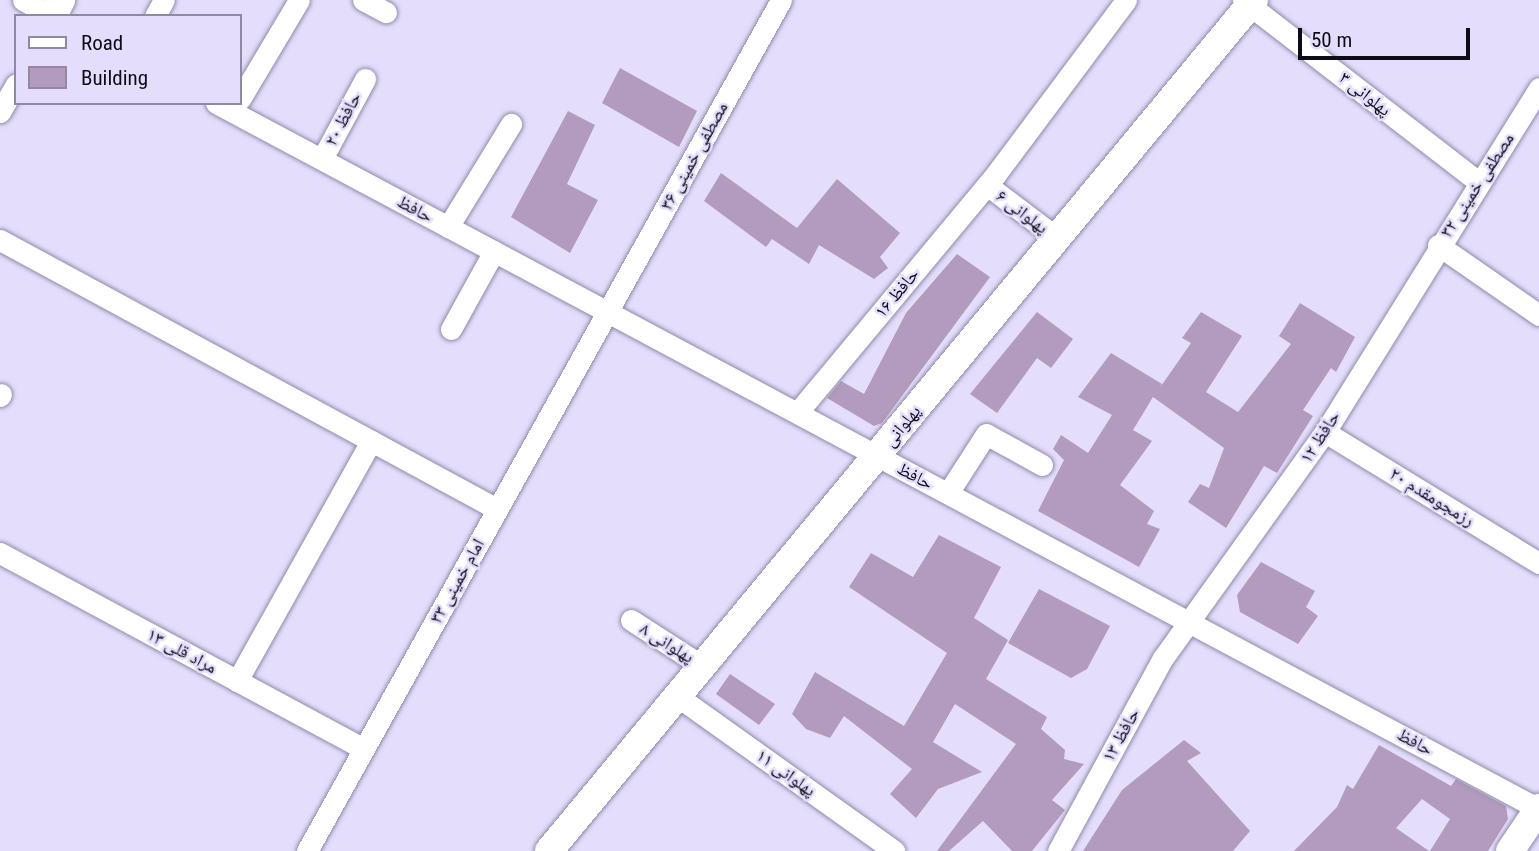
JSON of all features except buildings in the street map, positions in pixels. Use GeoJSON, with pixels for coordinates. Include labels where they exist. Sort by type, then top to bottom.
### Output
{"type":"FeatureCollection","features":[{"type":"Feature","properties":{"kind":"street"},"geometry":{"type":"LineString","coordinates":[[23,0],[48,14]]}},
{"type":"Feature","properties":{"kind":"street"},"geometry":{"type":"LineString","coordinates":[[242,88],[299,0]]}},
{"type":"Feature","properties":{"kind":"street"},"geometry":{"type":"LineString","coordinates":[[363,0],[386,12]]}},
{"type":"Feature","properties":{"kind":"street","name":"حافظ ۱۶"},"geometry":{"type":"LineString","coordinates":[[797,413],[992,180],[1126,0]]}},
{"type":"Feature","properties":{"kind":"street","name":"مصطفی خمینی ۳۶"},"geometry":{"type":"LineString","coordinates":[[607,312],[775,2]]}},
{"type":"Feature","properties":{"kind":"street","name":"پهلوانی ۳"},"geometry":{"type":"LineString","coordinates":[[1249,2],[1480,183]]}},
{"type":"Feature","properties":{"kind":"street","name":"پهلوانی"},"geometry":{"type":"LineString","coordinates":[[549,851],[1249,2]]}},
{"type":"Feature","properties":{"kind":"street","name":"حافظ ۲۰"},"geometry":{"type":"LineString","coordinates":[[322,159],[365,79]]}},
{"type":"Feature","properties":{"kind":"street"},"geometry":{"type":"LineString","coordinates":[[0,112],[14,87]]}},
{"type":"Feature","properties":{"kind":"street","name":"مصطفی خمینی ۳۲"},"geometry":{"type":"LineString","coordinates":[[1438,245],[1539,88]]}},
{"type":"Feature","properties":{"kind":"street","name":"حافظ"},"geometry":{"type":"LineString","coordinates":[[234,105],[322,159],[448,227],[1539,808]]}},
{"type":"Feature","properties":{"kind":"street"},"geometry":{"type":"LineString","coordinates":[[448,227],[511,124]]}},
{"type":"Feature","properties":{"kind":"street","name":"پهلوانی ۶"},"geometry":{"type":"LineString","coordinates":[[992,180],[1057,238]]}},
{"type":"Feature","properties":{"kind":"street"},"geometry":{"type":"LineString","coordinates":[[0,240],[497,509]]}},
{"type":"Feature","properties":{"kind":"street"},"geometry":{"type":"LineString","coordinates":[[1438,245],[1539,315]]}},
{"type":"Feature","properties":{"kind":"street","name":"حافظ ۱۲"},"geometry":{"type":"LineString","coordinates":[[1191,623],[1325,432],[1438,245]]}},
{"type":"Feature","properties":{"kind":"street"},"geometry":{"type":"LineString","coordinates":[[451,329],[494,251]]}},
{"type":"Feature","properties":{"kind":"street","name":"امام خمینی ۳۳"},"geometry":{"type":"LineString","coordinates":[[307,851],[607,312]]}},
{"type":"Feature","properties":{"kind":"street","name":"رزمجومقدم ۲۰"},"geometry":{"type":"LineString","coordinates":[[1325,432],[1539,563]]}},
{"type":"Feature","properties":{"kind":"street"},"geometry":{"type":"LineString","coordinates":[[947,493],[986,434],[1042,465]]}},
{"type":"Feature","properties":{"kind":"street"},"geometry":{"type":"LineString","coordinates":[[237,681],[371,441]]}},
{"type":"Feature","properties":{"kind":"street","name":"مراد قلی ۱۳"},"geometry":{"type":"LineString","coordinates":[[0,553],[363,749]]}},
{"type":"Feature","properties":{"kind":"street","name":"پهلوانی ۸"},"geometry":{"type":"LineString","coordinates":[[631,620],[702,666]]}},
{"type":"Feature","properties":{"kind":"street","name":"حافظ ۱۳"},"geometry":{"type":"LineString","coordinates":[[1058,851],[1163,658],[1191,623]]}},
{"type":"Feature","properties":{"kind":"street","name":"پهلوانی ۱۱"},"geometry":{"type":"LineString","coordinates":[[677,696],[894,851]]}},
{"type":"Feature","properties":{"kind":"street"},"geometry":{"type":"LineString","coordinates":[[1510,851],[1539,808]]}}]}
